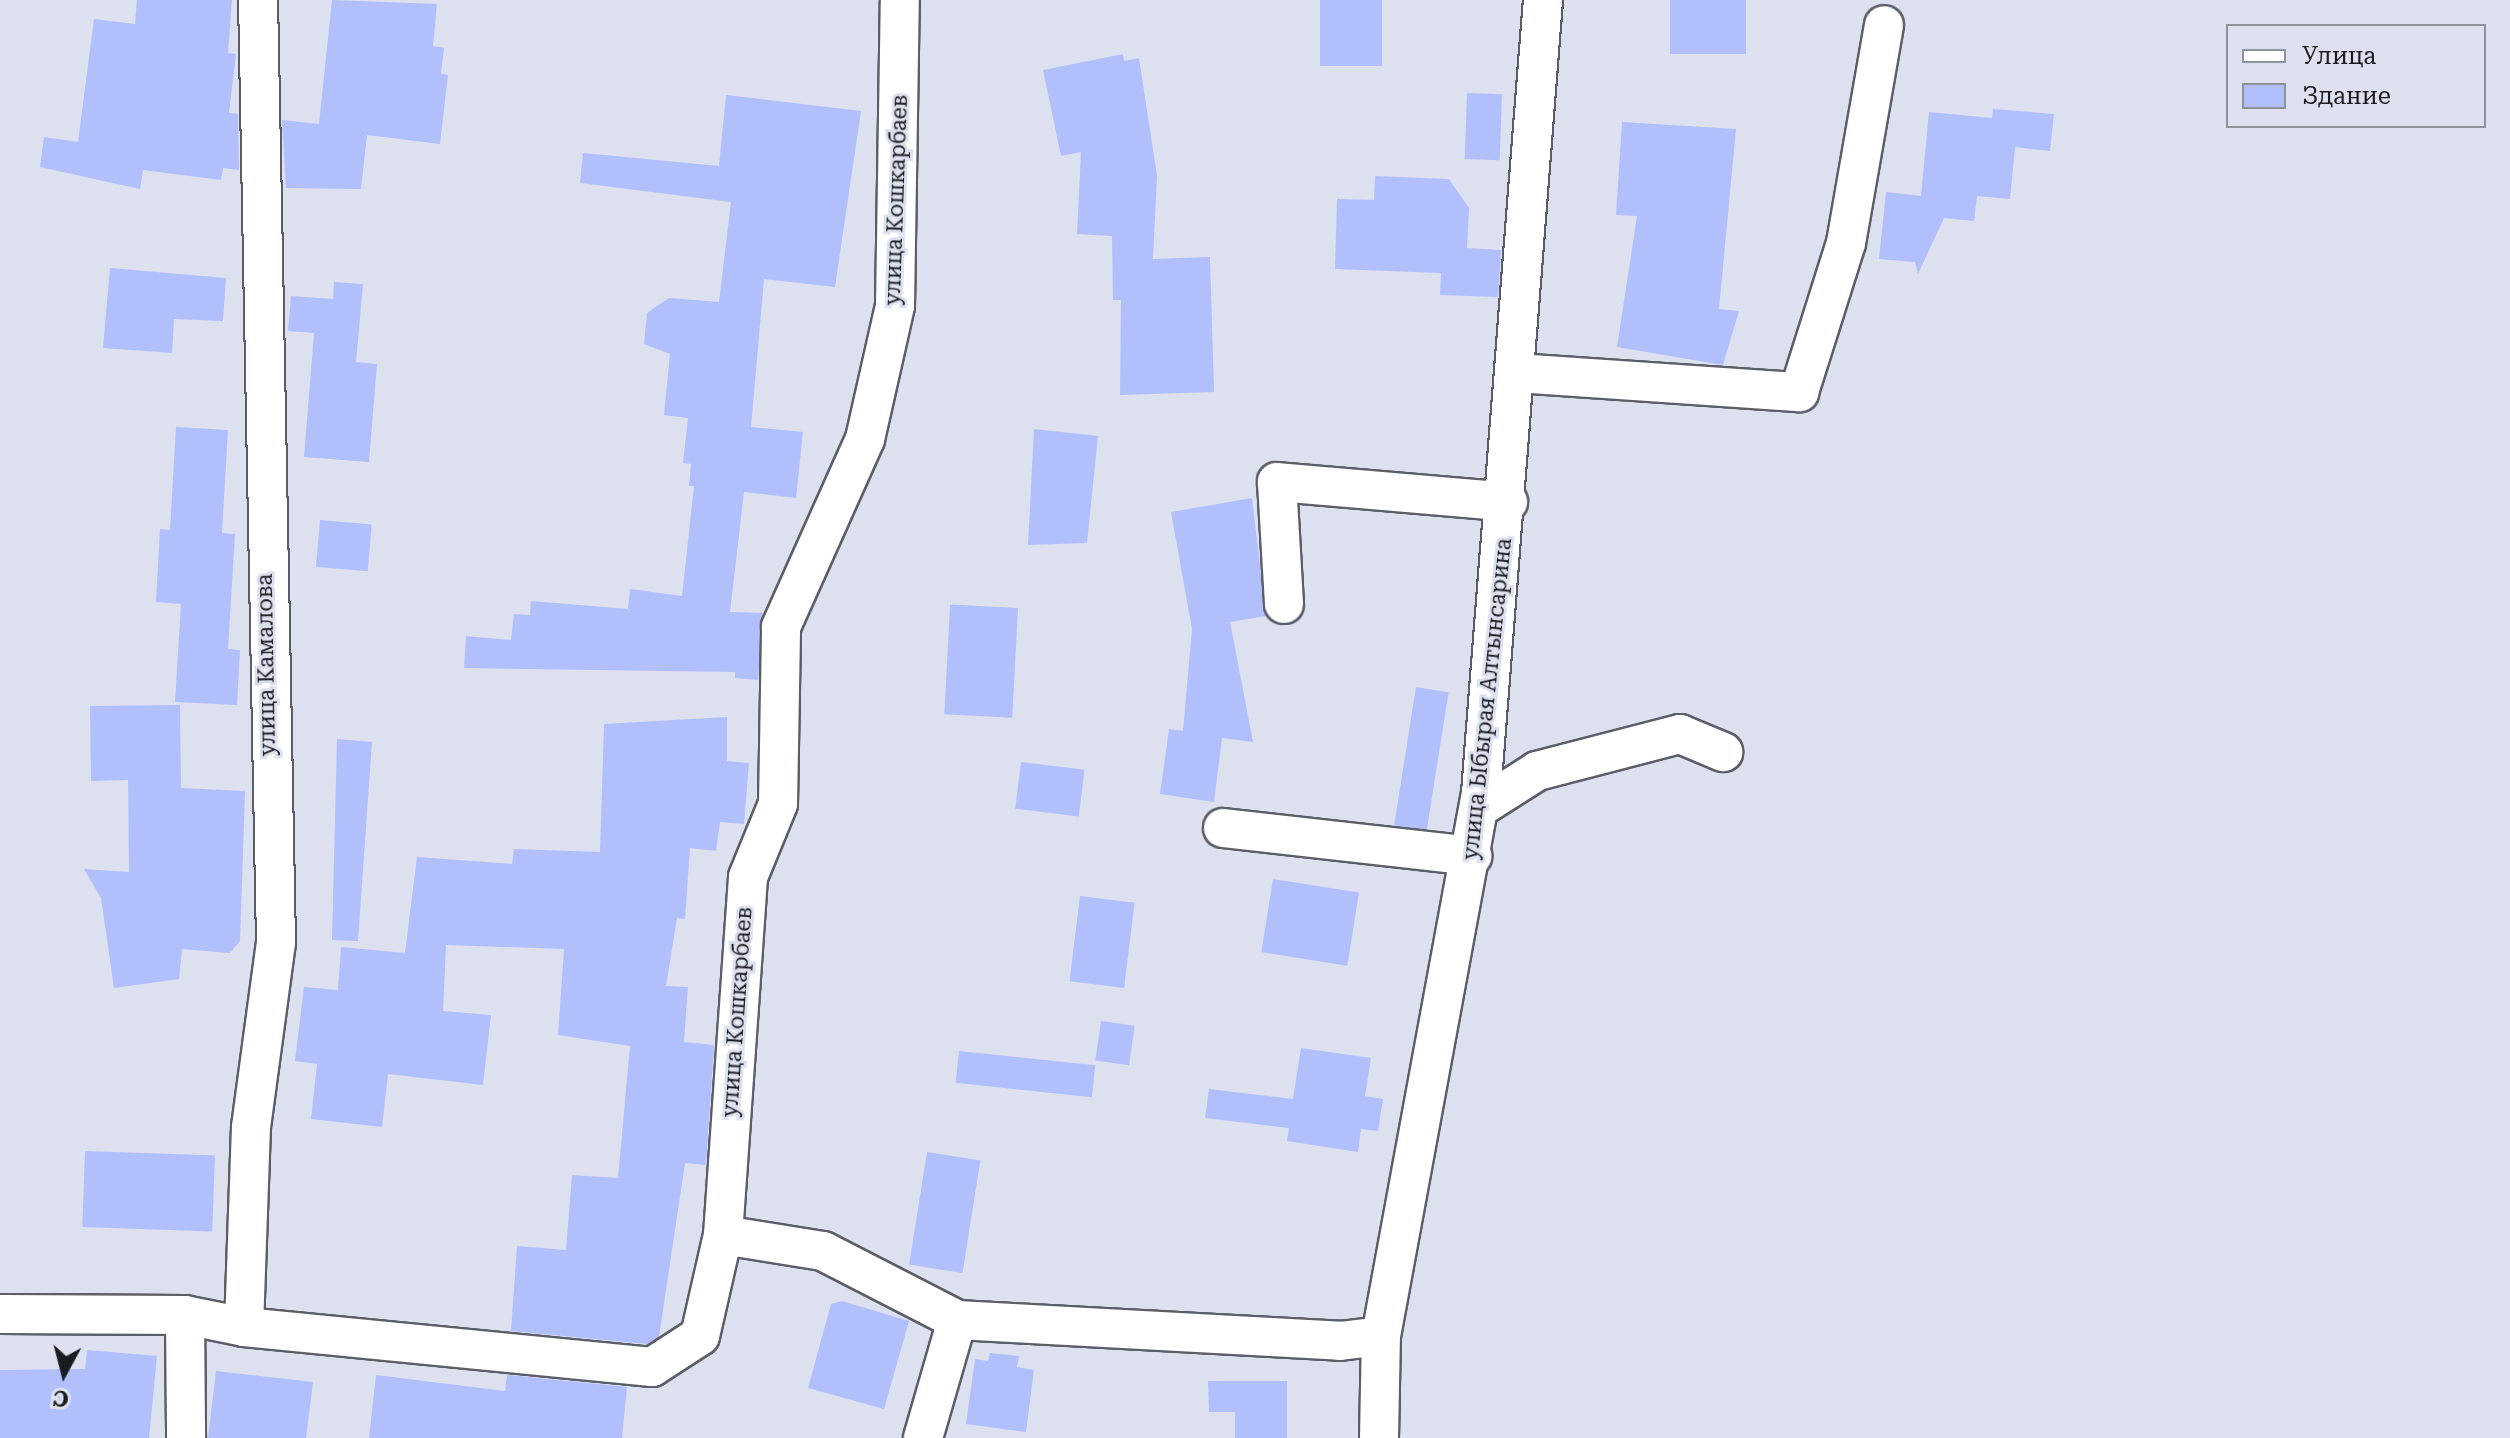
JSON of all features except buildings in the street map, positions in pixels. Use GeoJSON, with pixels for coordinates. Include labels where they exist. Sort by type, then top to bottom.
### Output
{"type":"FeatureCollection","features":[{"type":"Feature","properties":{"kind":"street","name":"улица Камалова"},"geometry":{"type":"LineString","coordinates":[[244,1327],[251,1127],[276,943],[258,0]]}},
{"type":"Feature","properties":{"kind":"street","name":"улица Кошкарбаев"},"geometry":{"type":"LineString","coordinates":[[0,1314],[185,1315],[244,1327],[652,1367],[700,1336],[723,1235],[748,877],[778,804],[781,627],[865,439],[895,306],[900,0]]}},
{"type":"Feature","properties":{"kind":"street","name":"улица Ыбырая Алтынсарина"},"geometry":{"type":"LineString","coordinates":[[1379,1438],[1381,1336],[1479,808],[1508,502],[1543,0]]}},
{"type":"Feature","properties":{"kind":"street"},"geometry":{"type":"LineString","coordinates":[[1517,373],[1799,392],[1846,243],[1884,25]]}},
{"type":"Feature","properties":{"kind":"street"},"geometry":{"type":"LineString","coordinates":[[1284,604],[1277,482],[1508,502]]}},
{"type":"Feature","properties":{"kind":"street"},"geometry":{"type":"LineString","coordinates":[[1479,808],[1537,771],[1680,734],[1723,752]]}},
{"type":"Feature","properties":{"kind":"street"},"geometry":{"type":"LineString","coordinates":[[1223,828],[1472,856]]}},
{"type":"Feature","properties":{"kind":"street"},"geometry":{"type":"LineString","coordinates":[[723,1235],[823,1251],[957,1320],[1340,1341],[1381,1336]]}},
{"type":"Feature","properties":{"kind":"street"},"geometry":{"type":"LineString","coordinates":[[185,1315],[186,1438]]}},
{"type":"Feature","properties":{"kind":"street"},"geometry":{"type":"LineString","coordinates":[[923,1438],[957,1320]]}}]}
